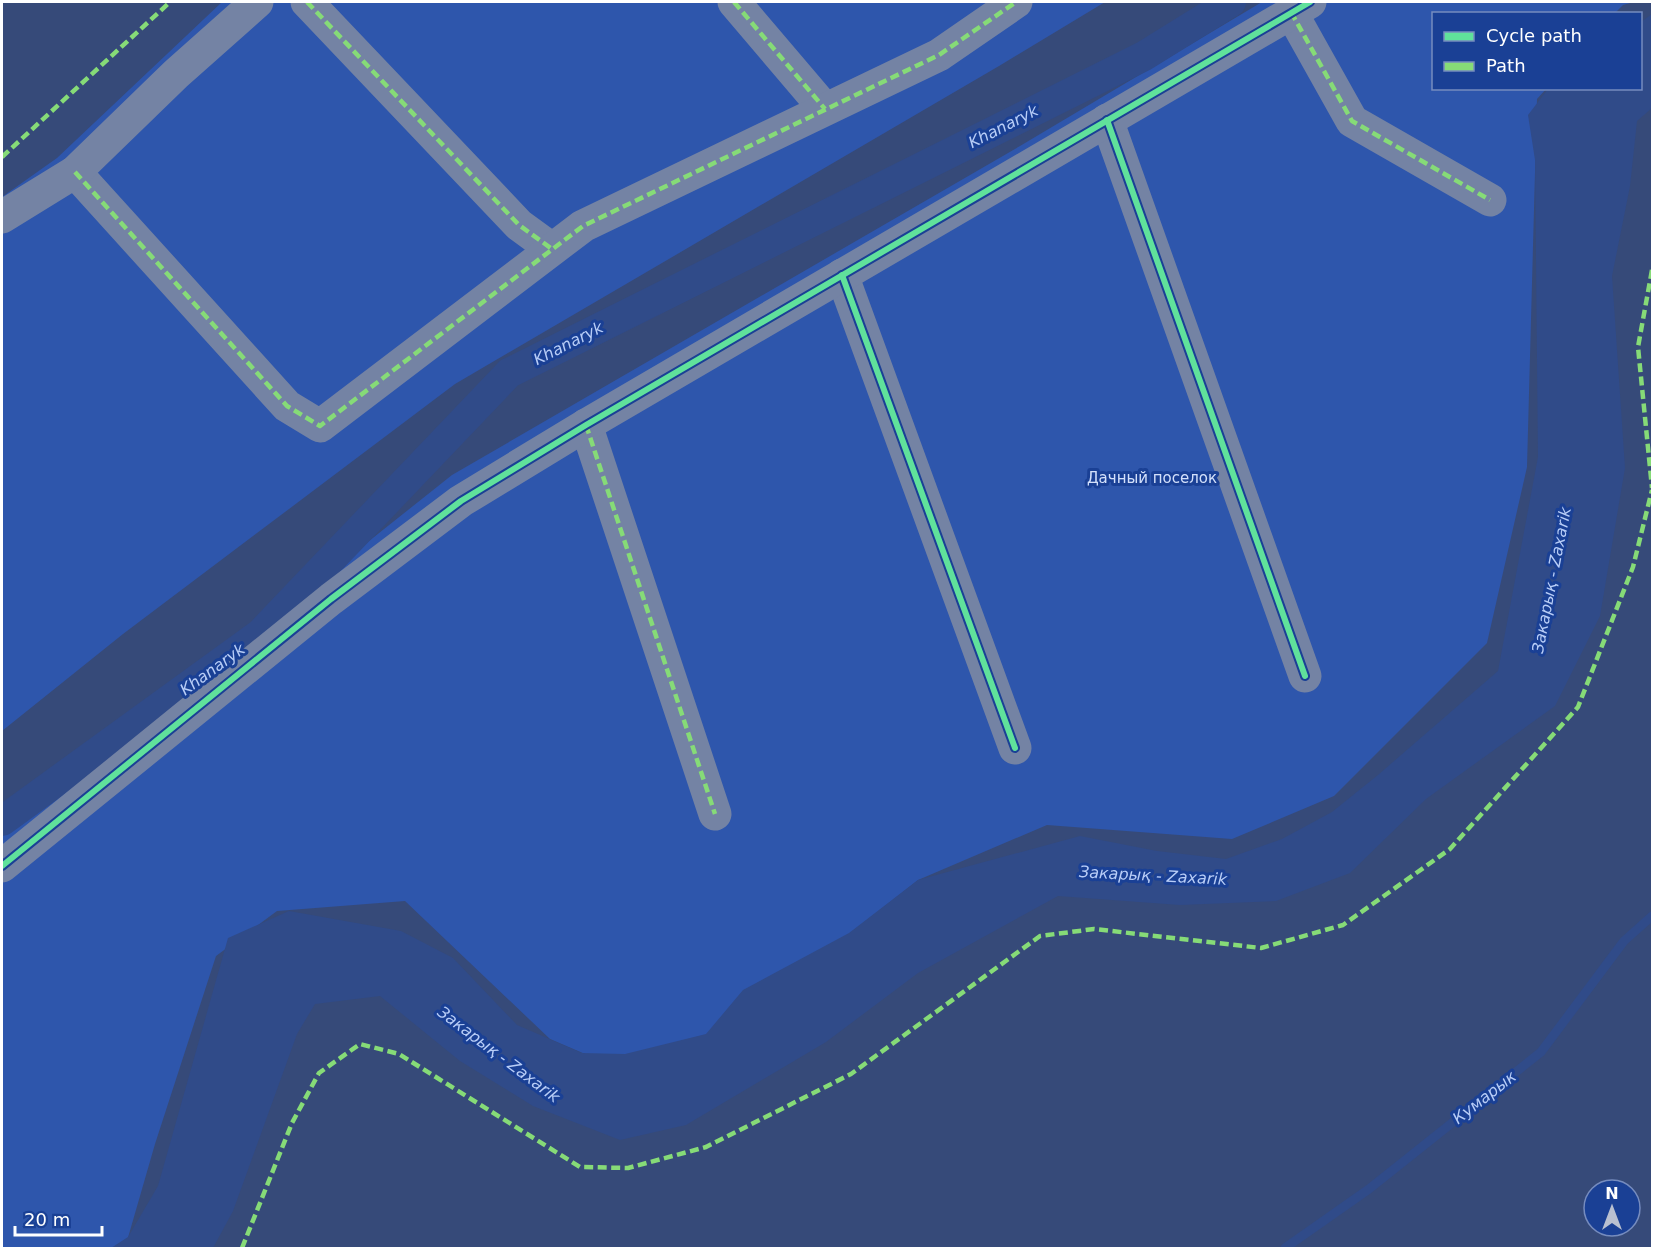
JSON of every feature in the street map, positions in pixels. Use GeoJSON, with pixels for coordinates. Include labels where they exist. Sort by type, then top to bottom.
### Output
{"type":"FeatureCollection","features":[{"type":"Feature","properties":{"kind":"street"},"geometry":{"type":"LineString","coordinates":[[2,217],[75,172],[176,74],[257,2]]}},
{"type":"Feature","properties":{"kind":"street"},"geometry":{"type":"LineString","coordinates":[[307,2],[519,225],[552,249]]}},
{"type":"Feature","properties":{"kind":"street"},"geometry":{"type":"LineString","coordinates":[[734,2],[825,109]]}},
{"type":"Feature","properties":{"kind":"street"},"geometry":{"type":"LineString","coordinates":[[75,172],[287,406],[320,426],[583,226],[939,55],[1016,2]]}},
{"type":"Feature","properties":{"kind":"street"},"geometry":{"type":"LineString","coordinates":[[2,866],[350,585],[461,501],[586,425],[1301,7],[1352,121],[1490,200]]}},
{"type":"Feature","properties":{"kind":"street"},"geometry":{"type":"LineString","coordinates":[[1107,120],[1305,676]]}},
{"type":"Feature","properties":{"kind":"street"},"geometry":{"type":"LineString","coordinates":[[842,275],[1015,748]]}},
{"type":"Feature","properties":{"kind":"street"},"geometry":{"type":"LineString","coordinates":[[586,425],[715,814]]}},
{"type":"Feature","properties":{"kind":"green space"},"geometry":{"type":"Polygon","coordinates":[[[222,2],[1105,2],[455,384],[123,634],[2,731],[2,197],[57,158],[222,2]]]}},
{"type":"Feature","properties":{"kind":"green space","name":"Дачный поселок"},"geometry":{"type":"Polygon","coordinates":[[[1262,2],[1634,2],[1623,5],[1616,12],[1432,12],[1432,90],[1545,90],[1537,99],[1527,467],[1487,643],[1334,796],[1232,839],[1047,825],[918,880],[715,1039],[613,1066],[550,1039],[405,901],[277,911],[216,956],[155,1144],[125,1248],[2,1248],[2,833],[452,475],[1020,146],[1262,2]]]}},
{"type":"Feature","properties":{"kind":"water","name":"Закарық - Zaxarik"},"geometry":{"type":"Polygon","coordinates":[[[1652,14],[1652,108],[1637,121],[1630,186],[1612,276],[1625,468],[1600,616],[1555,706],[1426,799],[1350,873],[1276,901],[1180,905],[1058,896],[918,973],[826,1042],[686,1125],[620,1140],[533,1106],[460,1061],[380,996],[315,1004],[297,1034],[233,1211],[213,1248],[111,1248],[128,1237],[158,1186],[228,938],[289,911],[401,931],[453,958],[517,1025],[582,1053],[625,1054],[706,1034],[743,990],[849,933],[918,880],[1080,836],[1157,851],[1226,859],[1282,839],[1332,812],[1498,671],[1538,457],[1535,160],[1528,115],[1547,90],[1642,90],[1642,21],[1652,14]]]}},
{"type":"Feature","properties":{"kind":"waterway","name":"Khanaryk"},"geometry":{"type":"LineString","coordinates":[[2,821],[260,634],[509,373],[1144,56],[1231,2]]}},
{"type":"Feature","properties":{"kind":"waterway","name":"Кумарык"},"geometry":{"type":"LineString","coordinates":[[1285,1248],[1369,1189],[1541,1052],[1624,941],[1652,916]]}},
{"type":"Feature","properties":{"kind":"marked path"},"geometry":{"type":"LineString","coordinates":[[2,157],[170,2]]}},
{"type":"Feature","properties":{"kind":"marked path"},"geometry":{"type":"LineString","coordinates":[[307,2],[519,225],[552,249]]}},
{"type":"Feature","properties":{"kind":"marked path"},"geometry":{"type":"LineString","coordinates":[[734,2],[825,109]]}},
{"type":"Feature","properties":{"kind":"marked path"},"geometry":{"type":"LineString","coordinates":[[75,172],[287,406],[320,426],[583,226],[939,55],[1016,2]]}},
{"type":"Feature","properties":{"kind":"marked path"},"geometry":{"type":"LineString","coordinates":[[1291,12],[1352,121],[1490,200]]}},
{"type":"Feature","properties":{"kind":"marked path"},"geometry":{"type":"LineString","coordinates":[[1652,270],[1638,347],[1652,488]]}},
{"type":"Feature","properties":{"kind":"marked path"},"geometry":{"type":"LineString","coordinates":[[586,425],[715,814]]}},
{"type":"Feature","properties":{"kind":"marked path"},"geometry":{"type":"LineString","coordinates":[[242,1248],[292,1123],[319,1073],[360,1044],[399,1054],[580,1167],[628,1168],[706,1147],[851,1074],[1040,936],[1094,929],[1261,948],[1343,925],[1450,849],[1578,707],[1633,567],[1652,490]]}},
{"type":"Feature","properties":{"kind":"cycle path"},"geometry":{"type":"LineString","coordinates":[[2,866],[331,599],[461,501],[586,425],[1310,2]]}},
{"type":"Feature","properties":{"kind":"cycle path"},"geometry":{"type":"LineString","coordinates":[[1107,120],[1305,676]]}},
{"type":"Feature","properties":{"kind":"cycle path"},"geometry":{"type":"LineString","coordinates":[[842,275],[1015,748]]}}]}
